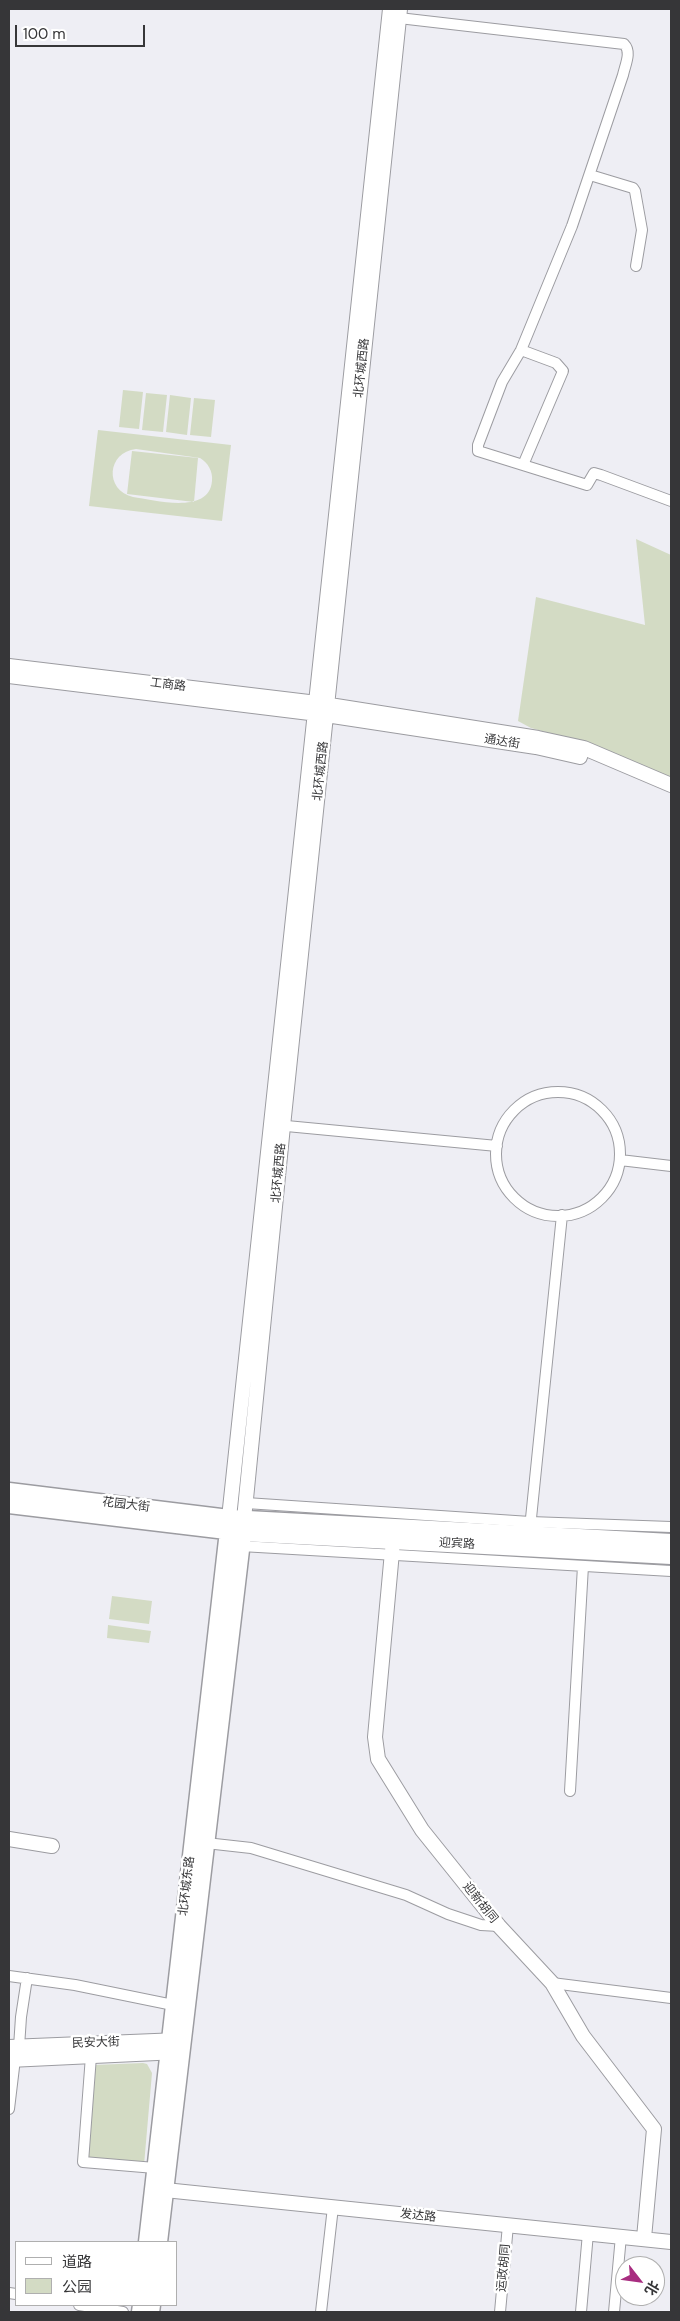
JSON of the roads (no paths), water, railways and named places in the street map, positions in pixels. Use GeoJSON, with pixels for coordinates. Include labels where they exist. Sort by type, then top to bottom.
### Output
{"type":"FeatureCollection","features":[{"type":"Feature","properties":{"kind":"main road","name":"北环城西路"},"geometry":{"type":"LineString","coordinates":[[238,1525],[277,1125],[396,12]]}},
{"type":"Feature","properties":{"kind":"main road","name":"工商路"},"geometry":{"type":"LineString","coordinates":[[9,666],[321,709]]}},
{"type":"Feature","properties":{"kind":"main road","name":"工商路"},"geometry":{"type":"LineString","coordinates":[[9,676],[321,709]]}},
{"type":"Feature","properties":{"kind":"main road","name":"通达街"},"geometry":{"type":"LineString","coordinates":[[321,709],[560,742],[591,751],[671,785]]}},
{"type":"Feature","properties":{"kind":"main road","name":"通达街"},"geometry":{"type":"LineString","coordinates":[[321,709],[580,757],[671,795]]}},
{"type":"Feature","properties":{"kind":"main road","name":"北环城西路"},"geometry":{"type":"LineString","coordinates":[[238,1525],[277,1125]]}},
{"type":"Feature","properties":{"kind":"main road","name":"花园大街"},"geometry":{"type":"LineString","coordinates":[[9,1491],[238,1525]]}},
{"type":"Feature","properties":{"kind":"main road","name":"花园大街"},"geometry":{"type":"LineString","coordinates":[[9,1504],[238,1525]]}},
{"type":"Feature","properties":{"kind":"main road","name":"迎宾路"},"geometry":{"type":"LineString","coordinates":[[238,1525],[671,1542]]}},
{"type":"Feature","properties":{"kind":"main road","name":"迎宾路"},"geometry":{"type":"LineString","coordinates":[[238,1525],[392,1548],[529,1535],[578,1560],[671,1556]]}},
{"type":"Feature","properties":{"kind":"main road","name":"北环城东路"},"geometry":{"type":"LineString","coordinates":[[147,2241],[155,2168],[206,1843],[238,1525]]}},
{"type":"Feature","properties":{"kind":"main road","name":"北环城东路"},"geometry":{"type":"LineString","coordinates":[[159,2241],[165,2190],[175,2046],[173,2005],[238,1525]]}},
{"type":"Feature","properties":{"kind":"main road","name":"迎新胡同"},"geometry":{"type":"LineString","coordinates":[[392,1548],[375,1737],[378,1759],[422,1830],[499,1926],[552,1983],[583,2036],[654,2129],[644,2238]]}},
{"type":"Feature","properties":{"kind":"main road"},"geometry":{"type":"LineString","coordinates":[[9,1839],[52,1846]]}},
{"type":"Feature","properties":{"kind":"main road","name":"民安大街"},"geometry":{"type":"LineString","coordinates":[[13,2053],[175,2046]]}},
{"type":"Feature","properties":{"kind":"main road","name":"民安大街"},"geometry":{"type":"LineString","coordinates":[[13,2053],[91,2056],[175,2046]]}},
{"type":"Feature","properties":{"kind":"main road","name":"发达路"},"geometry":{"type":"LineString","coordinates":[[165,2190],[671,2242]]}},
{"type":"Feature","properties":{"kind":"street"},"geometry":{"type":"LineString","coordinates":[[396,12],[624,44],[628,54],[623,75],[572,226],[521,350],[502,382],[478,445],[478,451],[587,484],[594,473],[671,500]]}},
{"type":"Feature","properties":{"kind":"street"},"geometry":{"type":"LineString","coordinates":[[590,175],[633,188],[642,230],[636,266]]}},
{"type":"Feature","properties":{"kind":"street"},"geometry":{"type":"LineString","coordinates":[[521,350],[556,363],[563,372],[523,465]]}},
{"type":"Feature","properties":{"kind":"street"},"geometry":{"type":"LineString","coordinates":[[555,1092],[576,1095],[595,1104],[603,1112],[610,1120],[618,1139],[620,1160],[615,1180],[604,1196],[589,1208],[570,1215],[551,1216],[532,1210],[516,1200],[504,1184],[497,1166],[497,1146],[503,1126],[516,1108],[534,1097],[555,1092]]}},
{"type":"Feature","properties":{"kind":"street"},"geometry":{"type":"LineString","coordinates":[[277,1125],[497,1146]]}},
{"type":"Feature","properties":{"kind":"street"},"geometry":{"type":"LineString","coordinates":[[620,1160],[671,1166]]}},
{"type":"Feature","properties":{"kind":"street"},"geometry":{"type":"LineString","coordinates":[[562,1215],[529,1535],[671,1527]]}},
{"type":"Feature","properties":{"kind":"street"},"geometry":{"type":"LineString","coordinates":[[392,1548],[578,1560],[671,1570]]}},
{"type":"Feature","properties":{"kind":"street"},"geometry":{"type":"LineString","coordinates":[[570,1791],[578,1560]]}},
{"type":"Feature","properties":{"kind":"street"},"geometry":{"type":"LineString","coordinates":[[206,1843],[251,1848],[406,1895],[448,1914],[481,1925],[499,1926]]}},
{"type":"Feature","properties":{"kind":"street"},"geometry":{"type":"LineString","coordinates":[[9,1976],[74,1985],[173,2005]]}},
{"type":"Feature","properties":{"kind":"street"},"geometry":{"type":"LineString","coordinates":[[9,2109],[13,2053],[27,1978]]}},
{"type":"Feature","properties":{"kind":"street"},"geometry":{"type":"LineString","coordinates":[[552,1983],[671,1998]]}},
{"type":"Feature","properties":{"kind":"street"},"geometry":{"type":"LineString","coordinates":[[91,2056],[83,2162],[155,2168]]}},
{"type":"Feature","properties":{"kind":"street"},"geometry":{"type":"LineString","coordinates":[[321,2312],[332,2207]]}},
{"type":"Feature","properties":{"kind":"street","name":"运政胡同"},"geometry":{"type":"LineString","coordinates":[[500,2312],[508,2225]]}},
{"type":"Feature","properties":{"kind":"street"},"geometry":{"type":"LineString","coordinates":[[581,2312],[588,2233]]}},
{"type":"Feature","properties":{"kind":"street"},"geometry":{"type":"LineString","coordinates":[[614,2312],[621,2236]]}},
{"type":"Feature","properties":{"kind":"street"},"geometry":{"type":"LineString","coordinates":[[85,2306],[123,2312]]}}]}
